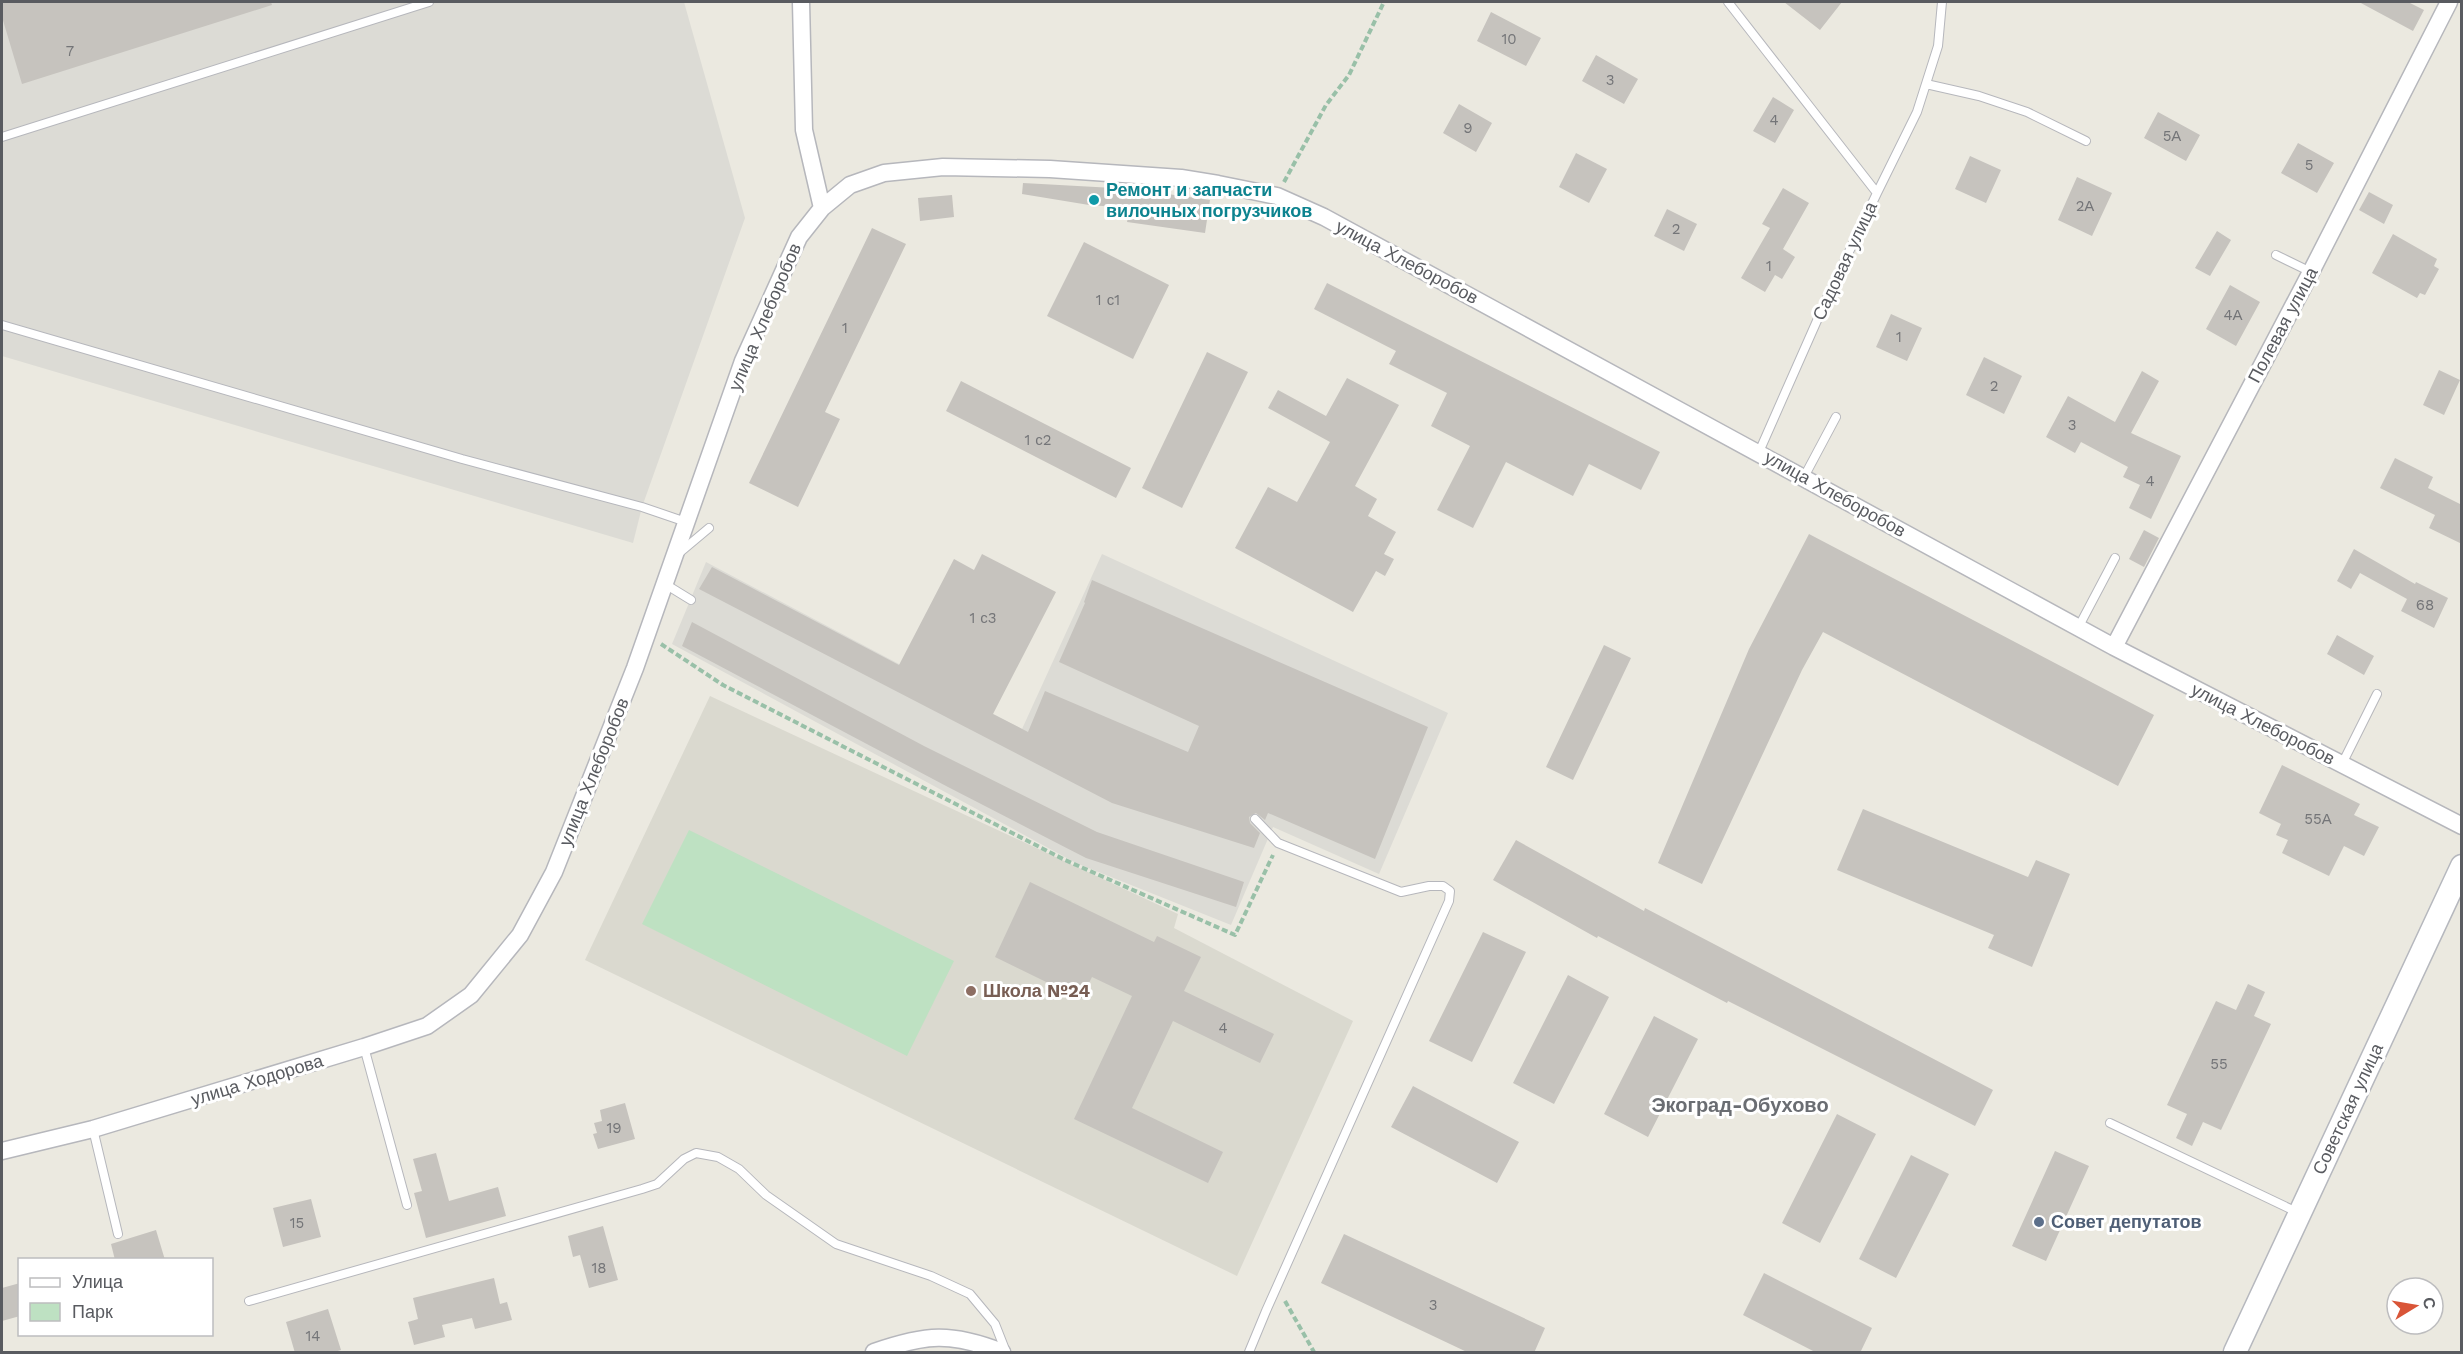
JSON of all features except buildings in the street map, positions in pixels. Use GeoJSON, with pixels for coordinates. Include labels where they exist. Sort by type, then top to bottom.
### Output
{"type":"FeatureCollection","features":[{"type":"Feature","properties":{"kind":"main road","name":"Советская улица"},"geometry":{"type":"LineString","coordinates":[[2235,1353],[2462,866]]}},
{"type":"Feature","properties":{"kind":"street"},"geometry":{"type":"LineString","coordinates":[[801,2],[804,130],[822,208]]}},
{"type":"Feature","properties":{"kind":"street","name":"Полевая улица"},"geometry":{"type":"LineString","coordinates":[[2114,647],[2311,272],[2449,2]]}},
{"type":"Feature","properties":{"kind":"street","name":"улица Хлеборобов"},"geometry":{"type":"LineString","coordinates":[[493,970],[520,935],[554,872],[647,635],[743,362],[799,237],[822,208],[850,185],[884,173],[943,167],[1050,169],[1181,178],[1277,196],[1324,217],[1759,452],[2078,628],[2462,826]]}},
{"type":"Feature","properties":{"kind":"street","name":"улица Ходорова"},"geometry":{"type":"LineString","coordinates":[[2,1151],[93,1129],[427,1026],[471,995],[493,970]]}},
{"type":"Feature","properties":{"kind":"street"},"geometry":{"type":"LineString","coordinates":[[874,1353],[896,1345],[940,1336],[978,1342],[1004,1353]]}},
{"type":"Feature","properties":{"kind":"lane"},"geometry":{"type":"LineString","coordinates":[[2,136],[429,2]]}},
{"type":"Feature","properties":{"kind":"lane","name":"Садовая улица"},"geometry":{"type":"LineString","coordinates":[[1728,2],[1877,193],[1827,298],[1759,452]]}},
{"type":"Feature","properties":{"kind":"lane"},"geometry":{"type":"LineString","coordinates":[[1877,193],[1917,112],[1938,46],[1942,2]]}},
{"type":"Feature","properties":{"kind":"lane"},"geometry":{"type":"LineString","coordinates":[[1926,84],[1979,96],[2027,112],[2086,141]]}},
{"type":"Feature","properties":{"kind":"lane"},"geometry":{"type":"LineString","coordinates":[[2276,255],[2311,272]]}},
{"type":"Feature","properties":{"kind":"lane"},"geometry":{"type":"LineString","coordinates":[[2,325],[462,459],[642,507],[686,522]]}},
{"type":"Feature","properties":{"kind":"lane"},"geometry":{"type":"LineString","coordinates":[[1804,477],[1836,417]]}},
{"type":"Feature","properties":{"kind":"lane"},"geometry":{"type":"LineString","coordinates":[[674,558],[710,528]]}},
{"type":"Feature","properties":{"kind":"lane"},"geometry":{"type":"LineString","coordinates":[[2078,628],[2115,558]]}},
{"type":"Feature","properties":{"kind":"lane"},"geometry":{"type":"LineString","coordinates":[[665,585],[691,600]]}},
{"type":"Feature","properties":{"kind":"lane"},"geometry":{"type":"LineString","coordinates":[[2342,765],[2377,694]]}},
{"type":"Feature","properties":{"kind":"lane"},"geometry":{"type":"LineString","coordinates":[[1250,1353],[1449,901],[1450,891],[1443,886],[1429,886],[1401,892],[1278,843],[1255,819]]}},
{"type":"Feature","properties":{"kind":"lane"},"geometry":{"type":"LineString","coordinates":[[364,1047],[407,1205]]}},
{"type":"Feature","properties":{"kind":"lane"},"geometry":{"type":"LineString","coordinates":[[2110,1123],[2299,1214]]}},
{"type":"Feature","properties":{"kind":"lane"},"geometry":{"type":"LineString","coordinates":[[93,1129],[118,1234]]}},
{"type":"Feature","properties":{"kind":"lane"},"geometry":{"type":"LineString","coordinates":[[249,1301],[642,1189],[657,1184],[684,1159],[696,1153],[718,1157],[739,1169],[766,1195],[836,1244],[932,1276],[970,1294],[995,1324],[1004,1353]]}},
{"type":"Feature","properties":{"kind":"path"},"geometry":{"type":"LineString","coordinates":[[1277,196],[1326,105],[1349,75],[1384,2]]}},
{"type":"Feature","properties":{"kind":"path"},"geometry":{"type":"LineString","coordinates":[[647,635],[723,685],[1065,860],[1235,936],[1278,843]]}},
{"type":"Feature","properties":{"kind":"path"},"geometry":{"type":"LineString","coordinates":[[1278,1287],[1314,1353]]}},
{"type":"Feature","properties":{"kind":"shaded area"},"geometry":{"type":"Polygon","coordinates":[[[2,2],[684,2],[745,218],[642,507],[633,543],[2,356],[2,2]]]}},
{"type":"Feature","properties":{"kind":"shaded area"},"geometry":{"type":"Polygon","coordinates":[[[1102,554],[1448,713],[1379,874],[1273,827],[1231,925],[1076,863],[672,644],[706,562],[1022,729],[1102,554]]]}},
{"type":"Feature","properties":{"kind":"shaded area","name":"Школа №24"},"geometry":{"type":"Polygon","coordinates":[[[710,696],[1178,914],[1174,928],[1353,1021],[1237,1276],[585,960],[710,696]]]}},
{"type":"Feature","properties":{"kind":"green space"},"geometry":{"type":"Polygon","coordinates":[[[689,830],[954,961],[907,1056],[642,924],[689,830]]]}},
{"type":"Feature","properties":{"kind":"place","name":"Ремонт и запчасти вилочных погрузчиков"},"geometry":{"type":"Point","coordinates":[1094,200]}},
{"type":"Feature","properties":{"kind":"place","name":"Школа №24"},"geometry":{"type":"Point","coordinates":[971,991]}},
{"type":"Feature","properties":{"kind":"place","name":"Совет депутатов"},"geometry":{"type":"Point","coordinates":[2039,1222]}},
{"type":"Feature","properties":{"kind":"district","name":"Экоград-Обухово"},"geometry":{"type":"Point","coordinates":[1740,1105]}}]}
